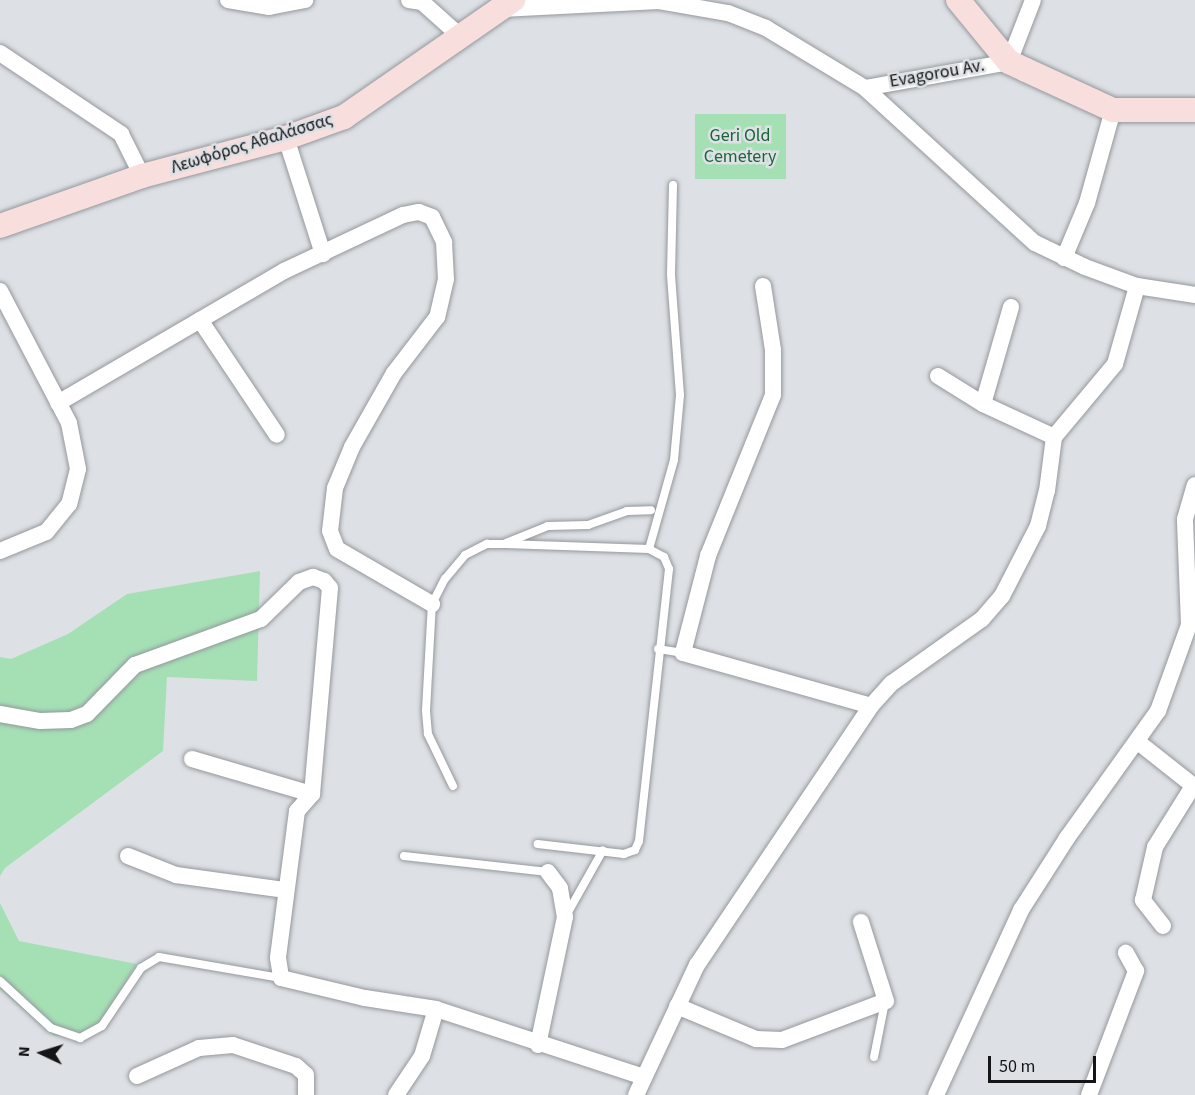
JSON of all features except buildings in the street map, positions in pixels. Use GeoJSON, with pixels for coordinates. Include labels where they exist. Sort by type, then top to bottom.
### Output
{"type":"FeatureCollection","features":[{"type":"Feature","properties":{"kind":"main road"},"geometry":{"type":"LineString","coordinates":[[958,0],[1009,62],[1113,110],[1195,110]]}},
{"type":"Feature","properties":{"kind":"main road","name":"Λεωφόρος Αθαλάσσας"},"geometry":{"type":"LineString","coordinates":[[0,226],[142,176],[286,138],[344,117],[507,4]]}},
{"type":"Feature","properties":{"kind":"street"},"geometry":{"type":"LineString","coordinates":[[228,0],[269,7],[305,0]]}},
{"type":"Feature","properties":{"kind":"street"},"geometry":{"type":"LineString","coordinates":[[410,0],[422,2],[461,37]]}},
{"type":"Feature","properties":{"kind":"street"},"geometry":{"type":"LineString","coordinates":[[1009,62],[1033,0]]}},
{"type":"Feature","properties":{"kind":"street"},"geometry":{"type":"LineString","coordinates":[[507,4],[659,1],[693,5],[766,28],[866,88],[1035,243],[1064,258],[1137,286],[1195,295]]}},
{"type":"Feature","properties":{"kind":"street"},"geometry":{"type":"LineString","coordinates":[[0,53],[121,134],[142,176]]}},
{"type":"Feature","properties":{"kind":"street","name":"Evagorou Av."},"geometry":{"type":"LineString","coordinates":[[866,88],[1009,62]]}},
{"type":"Feature","properties":{"kind":"street"},"geometry":{"type":"LineString","coordinates":[[1064,258],[1088,202],[1113,110]]}},
{"type":"Feature","properties":{"kind":"street"},"geometry":{"type":"LineString","coordinates":[[286,138],[323,254]]}},
{"type":"Feature","properties":{"kind":"street"},"geometry":{"type":"LineString","coordinates":[[58,403],[284,271],[403,215],[419,212],[432,217],[444,242],[446,279],[437,317],[394,373],[352,447],[335,488],[330,531],[337,549],[432,604]]}},
{"type":"Feature","properties":{"kind":"street"},"geometry":{"type":"LineString","coordinates":[[764,286],[773,350],[773,395],[708,556],[684,653],[871,706]]}},
{"type":"Feature","properties":{"kind":"street"},"geometry":{"type":"LineString","coordinates":[[636,1095],[697,965],[871,706],[892,683],[982,619],[1002,596],[1038,526],[1047,491],[1054,437],[1115,364],[1137,286]]}},
{"type":"Feature","properties":{"kind":"street"},"geometry":{"type":"LineString","coordinates":[[0,291],[69,423],[78,469],[69,504],[46,532],[0,551]]}},
{"type":"Feature","properties":{"kind":"street"},"geometry":{"type":"LineString","coordinates":[[983,404],[1011,307]]}},
{"type":"Feature","properties":{"kind":"street"},"geometry":{"type":"LineString","coordinates":[[200,320],[277,435]]}},
{"type":"Feature","properties":{"kind":"street"},"geometry":{"type":"LineString","coordinates":[[938,376],[983,404],[1054,437]]}},
{"type":"Feature","properties":{"kind":"street"},"geometry":{"type":"LineString","coordinates":[[936,1095],[1022,910],[1067,838],[1158,711],[1189,625],[1185,519],[1195,485]]}},
{"type":"Feature","properties":{"kind":"street"},"geometry":{"type":"LineString","coordinates":[[0,714],[40,721],[71,720],[87,714],[135,665],[261,619],[299,582],[313,577],[330,588],[312,794],[297,811],[278,958],[281,978],[365,998],[436,1009],[538,1045],[644,1077]]}},
{"type":"Feature","properties":{"kind":"street"},"geometry":{"type":"LineString","coordinates":[[1138,742],[1194,787],[1155,848],[1150,868],[1143,900],[1163,926]]}},
{"type":"Feature","properties":{"kind":"street"},"geometry":{"type":"LineString","coordinates":[[192,759],[312,794]]}},
{"type":"Feature","properties":{"kind":"street"},"geometry":{"type":"LineString","coordinates":[[128,856],[176,874],[286,890]]}},
{"type":"Feature","properties":{"kind":"street"},"geometry":{"type":"LineString","coordinates":[[538,1045],[565,917],[560,888],[548,872]]}},
{"type":"Feature","properties":{"kind":"street"},"geometry":{"type":"LineString","coordinates":[[677,1006],[756,1039],[782,1040],[886,1001],[861,922]]}},
{"type":"Feature","properties":{"kind":"street"},"geometry":{"type":"LineString","coordinates":[[1089,1095],[1136,971],[1126,954]]}},
{"type":"Feature","properties":{"kind":"street"},"geometry":{"type":"LineString","coordinates":[[396,1095],[422,1056],[436,1009]]}},
{"type":"Feature","properties":{"kind":"street"},"geometry":{"type":"LineString","coordinates":[[136,1076],[199,1048],[233,1046],[296,1066],[306,1075],[306,1095]]}},
{"type":"Feature","properties":{"kind":"lane"},"geometry":{"type":"LineString","coordinates":[[649,549],[674,460],[680,395],[671,274],[673,185]]}},
{"type":"Feature","properties":{"kind":"lane"},"geometry":{"type":"LineString","coordinates":[[506,544],[548,526],[588,525],[627,511],[651,510]]}},
{"type":"Feature","properties":{"kind":"lane"},"geometry":{"type":"LineString","coordinates":[[453,786],[428,734],[432,604],[445,579],[465,555],[487,544],[506,544],[649,549],[664,557],[669,569],[658,649],[639,841],[635,850],[624,854],[538,844]]}},
{"type":"Feature","properties":{"kind":"lane"},"geometry":{"type":"LineString","coordinates":[[658,649],[684,653]]}},
{"type":"Feature","properties":{"kind":"lane"},"geometry":{"type":"LineString","coordinates":[[565,917],[603,850]]}},
{"type":"Feature","properties":{"kind":"lane"},"geometry":{"type":"LineString","coordinates":[[404,856],[548,872]]}},
{"type":"Feature","properties":{"kind":"lane"},"geometry":{"type":"LineString","coordinates":[[0,981],[51,1028],[80,1038],[102,1026],[141,968],[159,957],[281,978]]}},
{"type":"Feature","properties":{"kind":"lane"},"geometry":{"type":"LineString","coordinates":[[874,1057],[886,1001]]}},
{"type":"Feature","properties":{"kind":"green space","name":"Geri Old Cemetery"},"geometry":{"type":"Polygon","coordinates":[[[695,114],[786,114],[786,179],[695,179],[695,114]]]}},
{"type":"Feature","properties":{"kind":"green space"},"geometry":{"type":"Polygon","coordinates":[[[260,571],[257,681],[167,677],[163,751],[5,868],[0,876],[0,657],[11,659],[68,634],[127,594],[260,571]]]}},
{"type":"Feature","properties":{"kind":"green space"},"geometry":{"type":"Polygon","coordinates":[[[0,903],[19,941],[137,964],[91,1037],[54,1036],[0,989],[0,903]]]}}]}
